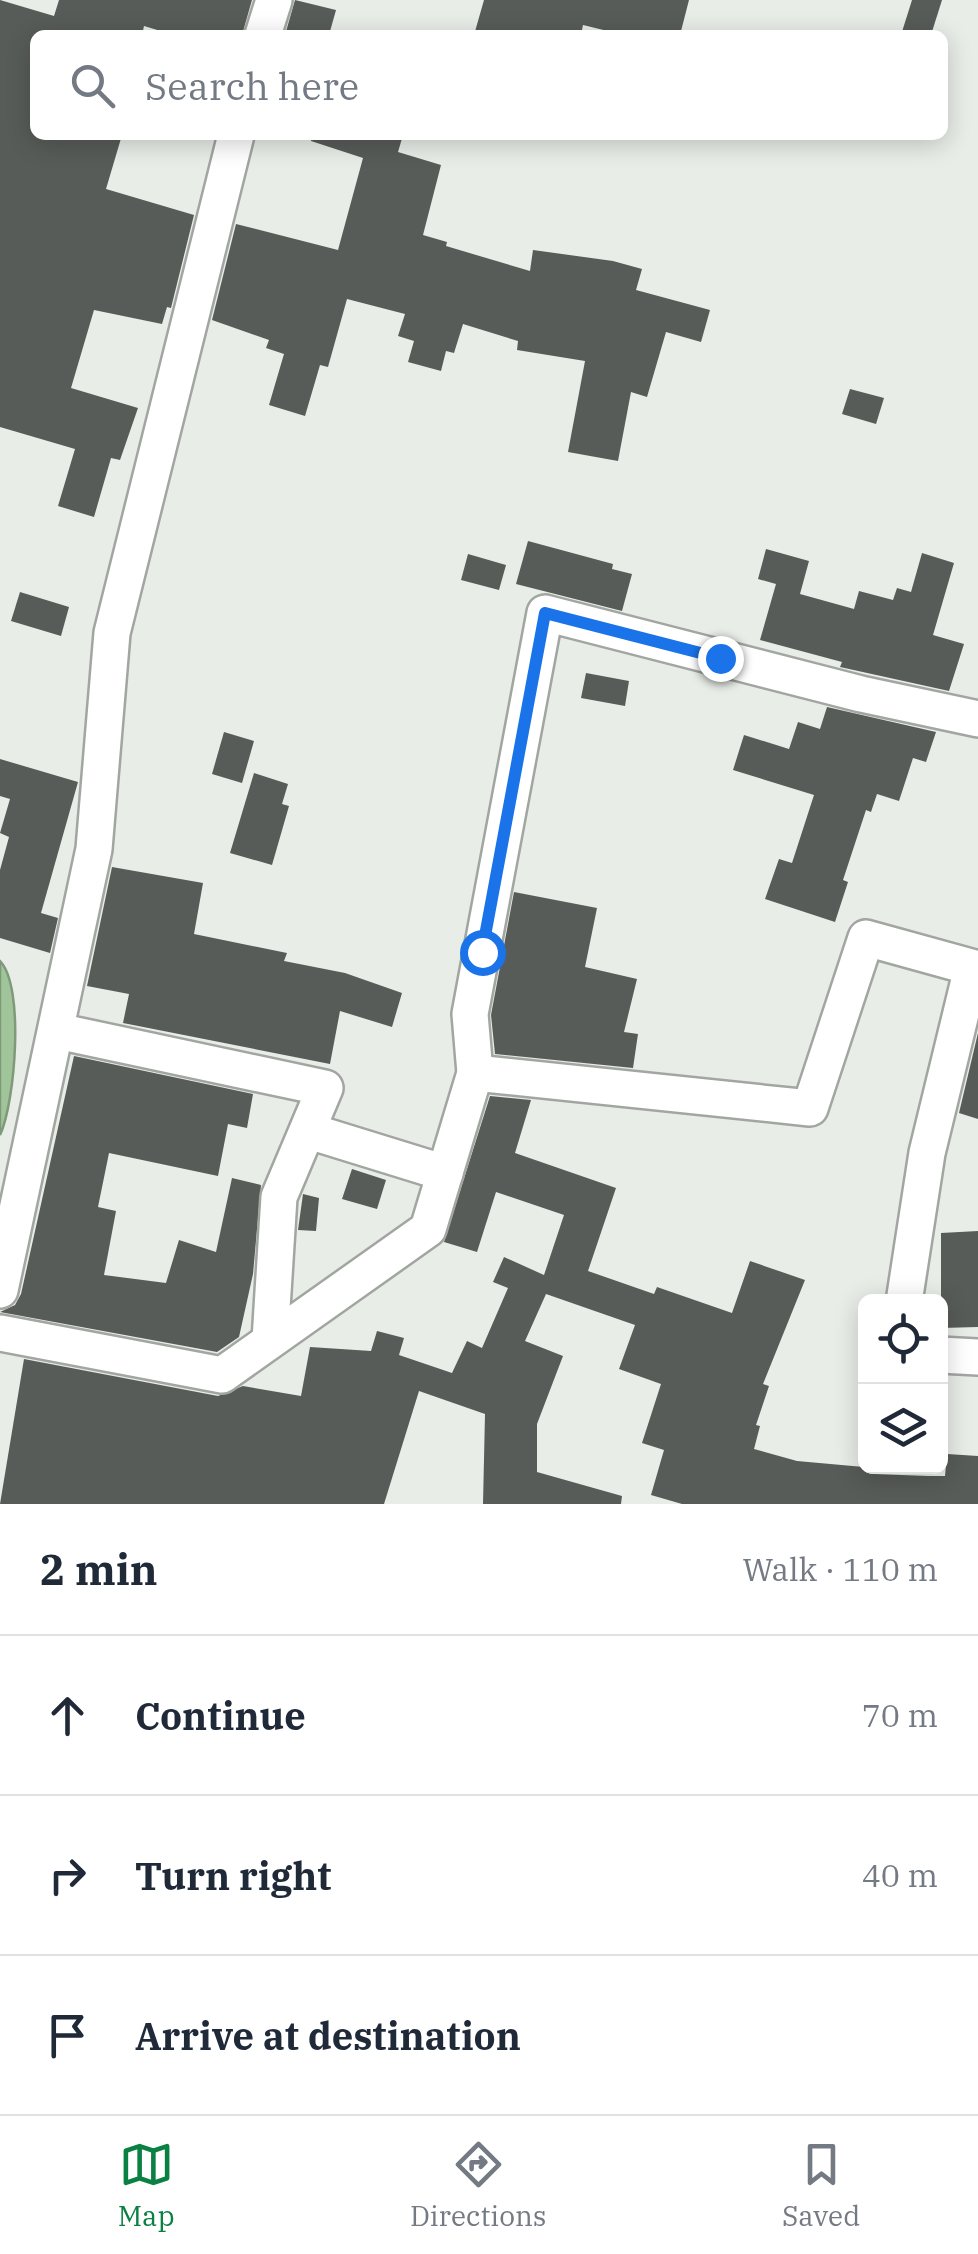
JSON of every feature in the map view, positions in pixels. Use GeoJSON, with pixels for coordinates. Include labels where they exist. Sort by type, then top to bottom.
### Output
{"type":"FeatureCollection","features":[{"type":"Feature","properties":{"kind":"street"},"geometry":{"type":"LineString","coordinates":[[265,30],[274,0]]}},
{"type":"Feature","properties":{"kind":"street"},"geometry":{"type":"LineString","coordinates":[[0,1290],[94,849],[112,633],[235,140]]}},
{"type":"Feature","properties":{"kind":"street"},"geometry":{"type":"LineString","coordinates":[[0,1333],[222,1375],[428,1228],[475,1074],[470,1014],[545,613],[861,694],[978,719]]}},
{"type":"Feature","properties":{"kind":"street"},"geometry":{"type":"LineString","coordinates":[[475,1074],[810,1108],[866,938],[975,968],[928,1153],[905,1294]]}},
{"type":"Feature","properties":{"kind":"street"},"geometry":{"type":"LineString","coordinates":[[56,1030],[325,1088],[279,1197],[270,1340]]}},
{"type":"Feature","properties":{"kind":"street"},"geometry":{"type":"LineString","coordinates":[[310,1131],[445,1173]]}},
{"type":"Feature","properties":{"kind":"street"},"geometry":{"type":"LineString","coordinates":[[948,1355],[978,1357]]}},
{"type":"Feature","properties":{"kind":"shaded area"},"geometry":{"type":"Polygon","coordinates":[[[0,961],[13,995],[15,1046],[10,1098],[0,1135],[0,961]]]}},
{"type":"Feature","properties":{"kind":"building"},"geometry":{"type":"Polygon","coordinates":[[[0,0],[54,16],[59,0],[252,0],[243,30],[157,30],[144,26],[143,30],[30,30],[30,140],[121,140],[106,189],[194,215],[171,308],[167,307],[162,324],[94,310],[71,388],[138,408],[120,460],[111,458],[94,517],[58,506],[75,449],[0,427],[0,0]]]}},
{"type":"Feature","properties":{"kind":"building"},"geometry":{"type":"Polygon","coordinates":[[[295,0],[336,10],[330,30],[286,30],[295,0]]]}},
{"type":"Feature","properties":{"kind":"building"},"geometry":{"type":"Polygon","coordinates":[[[484,0],[689,0],[681,30],[604,30],[583,25],[582,30],[475,30],[484,0]]]}},
{"type":"Feature","properties":{"kind":"building"},"geometry":{"type":"Polygon","coordinates":[[[912,0],[942,0],[933,30],[903,30],[912,0]]]}},
{"type":"Feature","properties":{"kind":"building"},"geometry":{"type":"Polygon","coordinates":[[[402,140],[398,152],[441,165],[423,235],[447,242],[446,246],[530,271],[533,250],[613,261],[642,269],[636,290],[710,310],[701,342],[666,332],[647,397],[631,392],[618,461],[568,452],[585,361],[517,350],[518,341],[463,324],[454,353],[446,351],[441,371],[408,362],[414,341],[398,336],[405,314],[347,299],[328,367],[320,365],[305,416],[269,405],[284,354],[266,348],[269,340],[212,320],[236,224],[338,250],[363,158],[311,141],[402,140]]]}},
{"type":"Feature","properties":{"kind":"building"},"geometry":{"type":"Polygon","coordinates":[[[850,389],[884,398],[876,424],[842,414],[850,389]]]}},
{"type":"Feature","properties":{"kind":"building"},"geometry":{"type":"Polygon","coordinates":[[[528,541],[613,564],[612,569],[632,574],[622,611],[516,584],[528,541]]]}},
{"type":"Feature","properties":{"kind":"building"},"geometry":{"type":"Polygon","coordinates":[[[766,549],[809,561],[800,594],[854,609],[859,591],[893,600],[897,588],[911,592],[922,553],[954,563],[933,635],[964,644],[949,691],[840,667],[842,662],[760,640],[776,584],[758,579],[766,549]]]}},
{"type":"Feature","properties":{"kind":"building"},"geometry":{"type":"Polygon","coordinates":[[[468,554],[506,565],[499,590],[461,580],[468,554]]]}},
{"type":"Feature","properties":{"kind":"building"},"geometry":{"type":"Polygon","coordinates":[[[20,592],[69,607],[61,636],[11,621],[20,592]]]}},
{"type":"Feature","properties":{"kind":"building"},"geometry":{"type":"Polygon","coordinates":[[[586,673],[629,681],[625,706],[581,698],[586,673]]]}},
{"type":"Feature","properties":{"kind":"building"},"geometry":{"type":"Polygon","coordinates":[[[827,707],[936,732],[926,762],[913,758],[899,801],[877,794],[871,812],[866,810],[843,880],[848,882],[835,922],[765,899],[779,859],[792,863],[814,795],[733,770],[744,735],[789,749],[798,722],[820,729],[827,707]]]}},
{"type":"Feature","properties":{"kind":"building"},"geometry":{"type":"Polygon","coordinates":[[[224,732],[254,741],[242,783],[212,774],[224,732]]]}},
{"type":"Feature","properties":{"kind":"building"},"geometry":{"type":"Polygon","coordinates":[[[0,759],[78,782],[41,913],[58,918],[50,953],[0,938],[0,870],[9,837],[0,833],[10,799],[0,796],[0,759]]]}},
{"type":"Feature","properties":{"kind":"building"},"geometry":{"type":"Polygon","coordinates":[[[254,773],[288,784],[282,804],[289,806],[272,865],[230,853],[254,773]]]}},
{"type":"Feature","properties":{"kind":"building"},"geometry":{"type":"Polygon","coordinates":[[[112,867],[203,883],[194,934],[287,953],[284,961],[345,973],[402,993],[392,1027],[340,1011],[330,1064],[123,1023],[129,994],[87,986],[112,867]]]}},
{"type":"Feature","properties":{"kind":"building"},"geometry":{"type":"Polygon","coordinates":[[[514,892],[597,908],[585,967],[637,979],[624,1032],[638,1034],[633,1068],[495,1054],[491,1015],[514,892]]]}},
{"type":"Feature","properties":{"kind":"building"},"geometry":{"type":"Polygon","coordinates":[[[978,1033],[978,1119],[959,1113],[978,1033]]]}},
{"type":"Feature","properties":{"kind":"building"},"geometry":{"type":"Polygon","coordinates":[[[74,1056],[253,1094],[247,1128],[228,1124],[218,1176],[109,1153],[98,1207],[116,1211],[104,1275],[166,1283],[179,1240],[216,1252],[232,1178],[261,1185],[253,1274],[239,1337],[217,1352],[0,1312],[15,1305],[21,1294],[74,1056]]]}},
{"type":"Feature","properties":{"kind":"building"},"geometry":{"type":"Polygon","coordinates":[[[490,1096],[531,1100],[515,1153],[616,1188],[588,1271],[654,1294],[657,1287],[732,1313],[750,1261],[805,1280],[763,1384],[769,1386],[756,1425],[760,1426],[754,1449],[797,1461],[858,1466],[858,1474],[945,1476],[948,1454],[978,1456],[978,1504],[682,1504],[651,1495],[664,1450],[642,1443],[661,1384],[619,1369],[635,1325],[546,1294],[525,1341],[563,1356],[537,1424],[537,1472],[622,1496],[621,1504],[483,1504],[485,1414],[419,1391],[384,1504],[0,1504],[24,1359],[218,1396],[243,1386],[301,1396],[310,1347],[371,1351],[377,1331],[404,1338],[399,1355],[452,1373],[467,1341],[482,1348],[508,1288],[493,1282],[504,1257],[544,1275],[564,1215],[496,1192],[477,1252],[444,1242],[490,1096]]]}},
{"type":"Feature","properties":{"kind":"building"},"geometry":{"type":"Polygon","coordinates":[[[352,1169],[386,1180],[377,1209],[342,1199],[352,1169]]]}},
{"type":"Feature","properties":{"kind":"building"},"geometry":{"type":"Polygon","coordinates":[[[303,1194],[319,1198],[316,1231],[298,1230],[303,1194]]]}},
{"type":"Feature","properties":{"kind":"building"},"geometry":{"type":"Polygon","coordinates":[[[978,1231],[978,1327],[948,1328],[948,1294],[941,1294],[941,1233],[978,1231]]]}},
{"type":"Feature","properties":{"kind":"route"},"geometry":{"type":"LineString","coordinates":[[482,952],[545,613],[720,658]]}}]}
